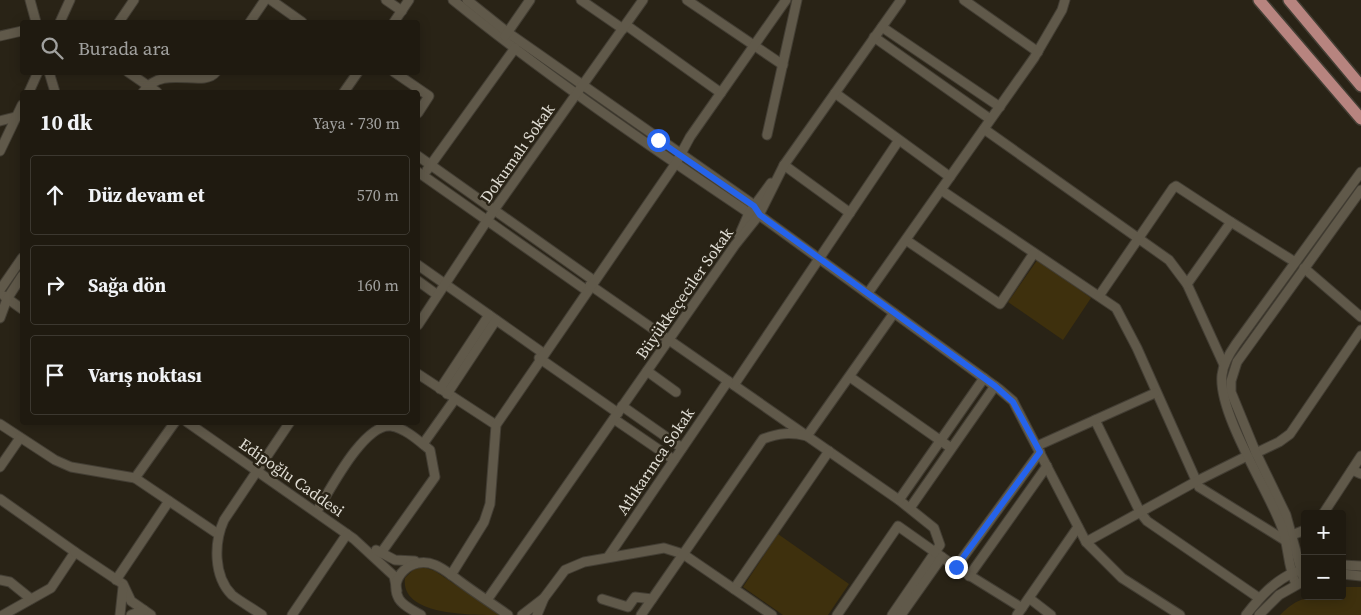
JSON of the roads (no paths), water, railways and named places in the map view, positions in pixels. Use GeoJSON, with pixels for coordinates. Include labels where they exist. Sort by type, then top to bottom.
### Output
{"type":"FeatureCollection","features":[{"type":"Feature","properties":{"kind":"main road"},"geometry":{"type":"LineString","coordinates":[[1260,0],[1356,108],[1361,119]]}},
{"type":"Feature","properties":{"kind":"main road"},"geometry":{"type":"LineString","coordinates":[[1289,0],[1361,86]]}},
{"type":"Feature","properties":{"kind":"street"},"geometry":{"type":"LineString","coordinates":[[30,0],[35,20]]}},
{"type":"Feature","properties":{"kind":"street"},"geometry":{"type":"LineString","coordinates":[[61,20],[70,0]]}},
{"type":"Feature","properties":{"kind":"street"},"geometry":{"type":"LineString","coordinates":[[120,20],[134,0]]}},
{"type":"Feature","properties":{"kind":"street"},"geometry":{"type":"LineString","coordinates":[[251,20],[265,0]]}},
{"type":"Feature","properties":{"kind":"street"},"geometry":{"type":"LineString","coordinates":[[271,0],[299,20]]}},
{"type":"Feature","properties":{"kind":"street"},"geometry":{"type":"LineString","coordinates":[[386,0],[402,11]]}},
{"type":"Feature","properties":{"kind":"street"},"geometry":{"type":"LineString","coordinates":[[395,20],[409,0]]}},
{"type":"Feature","properties":{"kind":"street"},"geometry":{"type":"LineString","coordinates":[[453,0],[760,215],[995,386],[1013,402],[1086,542],[1122,578],[1180,615]]}},
{"type":"Feature","properties":{"kind":"street"},"geometry":{"type":"LineString","coordinates":[[467,0],[515,48],[580,89]]}},
{"type":"Feature","properties":{"kind":"street"},"geometry":{"type":"LineString","coordinates":[[505,36],[530,0]]}},
{"type":"Feature","properties":{"kind":"street"},"geometry":{"type":"LineString","coordinates":[[581,0],[721,93]]}},
{"type":"Feature","properties":{"kind":"street","name":"Dokumalı Sokak"},"geometry":{"type":"LineString","coordinates":[[420,322],[436,294],[494,210],[644,0]]}},
{"type":"Feature","properties":{"kind":"street"},"geometry":{"type":"LineString","coordinates":[[687,0],[783,65]]}},
{"type":"Feature","properties":{"kind":"street"},"geometry":{"type":"LineString","coordinates":[[451,575],[484,522],[490,504],[496,425],[541,356],[786,0]]}},
{"type":"Feature","properties":{"kind":"street"},"geometry":{"type":"LineString","coordinates":[[766,135],[798,0]]}},
{"type":"Feature","properties":{"kind":"street","name":"Büyükkeçeciler Sokak"},"geometry":{"type":"LineString","coordinates":[[487,600],[735,245],[760,215],[784,165],[901,0]]}},
{"type":"Feature","properties":{"kind":"street"},"geometry":{"type":"LineString","coordinates":[[964,0],[1038,52]]}},
{"type":"Feature","properties":{"kind":"street"},"geometry":{"type":"LineString","coordinates":[[976,8],[982,0]]}},
{"type":"Feature","properties":{"kind":"street"},"geometry":{"type":"LineString","coordinates":[[868,294],[1038,52],[1062,10],[1065,0]]}},
{"type":"Feature","properties":{"kind":"street"},"geometry":{"type":"LineString","coordinates":[[882,27],[1000,107]]}},
{"type":"Feature","properties":{"kind":"street"},"geometry":{"type":"LineString","coordinates":[[0,36],[20,31]]}},
{"type":"Feature","properties":{"kind":"street"},"geometry":{"type":"LineString","coordinates":[[874,37],[990,119]]}},
{"type":"Feature","properties":{"kind":"street"},"geometry":{"type":"LineString","coordinates":[[515,48],[430,165],[420,174],[487,221],[590,285]]}},
{"type":"Feature","properties":{"kind":"street"},"geometry":{"type":"LineString","coordinates":[[30,90],[37,75]]}},
{"type":"Feature","properties":{"kind":"street"},"geometry":{"type":"LineString","coordinates":[[51,75],[54,90]]}},
{"type":"Feature","properties":{"kind":"street"},"geometry":{"type":"LineString","coordinates":[[131,75],[145,89],[161,78],[206,78],[211,75]]}},
{"type":"Feature","properties":{"kind":"street"},"geometry":{"type":"LineString","coordinates":[[345,90],[356,75]]}},
{"type":"Feature","properties":{"kind":"street"},"geometry":{"type":"LineString","coordinates":[[398,75],[420,90]]}},
{"type":"Feature","properties":{"kind":"street"},"geometry":{"type":"LineString","coordinates":[[420,90],[428,96],[420,110]]}},
{"type":"Feature","properties":{"kind":"street"},"geometry":{"type":"LineString","coordinates":[[835,93],[950,177]]}},
{"type":"Feature","properties":{"kind":"street"},"geometry":{"type":"LineString","coordinates":[[0,120],[20,116]]}},
{"type":"Feature","properties":{"kind":"street"},"geometry":{"type":"LineString","coordinates":[[0,151],[20,116]]}},
{"type":"Feature","properties":{"kind":"street"},"geometry":{"type":"LineString","coordinates":[[984,129],[1169,260],[1187,284],[1224,365]]}},
{"type":"Feature","properties":{"kind":"street","name":"Atlıkarınca Sokak"},"geometry":{"type":"LineString","coordinates":[[608,557],[682,448],[731,383],[819,258],[899,140]]}},
{"type":"Feature","properties":{"kind":"street"},"geometry":{"type":"LineString","coordinates":[[420,158],[494,210],[590,285],[899,500],[934,528],[940,545],[939,555],[901,615]]}},
{"type":"Feature","properties":{"kind":"street"},"geometry":{"type":"LineString","coordinates":[[735,245],[751,209],[784,165],[850,213]]}},
{"type":"Feature","properties":{"kind":"street"},"geometry":{"type":"LineString","coordinates":[[1246,615],[1259,598],[1281,578],[1299,571],[1286,515],[1252,454],[1222,389],[1224,365],[1236,344],[1361,172]]}},
{"type":"Feature","properties":{"kind":"street"},"geometry":{"type":"LineString","coordinates":[[1099,296],[1176,186],[1295,262]]}},
{"type":"Feature","properties":{"kind":"street"},"geometry":{"type":"LineString","coordinates":[[941,190],[1116,308],[1137,348],[1155,393],[1198,487],[1291,538],[1301,547]]}},
{"type":"Feature","properties":{"kind":"street"},"geometry":{"type":"LineString","coordinates":[[1252,454],[1231,392],[1233,372],[1304,268],[1361,190]]}},
{"type":"Feature","properties":{"kind":"street"},"geometry":{"type":"LineString","coordinates":[[1187,284],[1231,222]]}},
{"type":"Feature","properties":{"kind":"street"},"geometry":{"type":"LineString","coordinates":[[906,240],[1000,304],[1034,252]]}},
{"type":"Feature","properties":{"kind":"street"},"geometry":{"type":"LineString","coordinates":[[0,318],[2,294],[20,262]]}},
{"type":"Feature","properties":{"kind":"street"},"geometry":{"type":"LineString","coordinates":[[420,265],[618,412],[674,460]]}},
{"type":"Feature","properties":{"kind":"street"},"geometry":{"type":"LineString","coordinates":[[1304,268],[1361,316]]}},
{"type":"Feature","properties":{"kind":"street"},"geometry":{"type":"LineString","coordinates":[[2,294],[20,278]]}},
{"type":"Feature","properties":{"kind":"street"},"geometry":{"type":"LineString","coordinates":[[420,282],[436,294]]}},
{"type":"Feature","properties":{"kind":"street"},"geometry":{"type":"LineString","coordinates":[[2,294],[20,308]]}},
{"type":"Feature","properties":{"kind":"street"},"geometry":{"type":"LineString","coordinates":[[807,436],[894,313]]}},
{"type":"Feature","properties":{"kind":"street"},"geometry":{"type":"LineString","coordinates":[[423,444],[447,394],[493,318]]}},
{"type":"Feature","properties":{"kind":"street"},"geometry":{"type":"LineString","coordinates":[[1086,542],[1195,482],[1280,442],[1290,434],[1361,330]]}},
{"type":"Feature","properties":{"kind":"street"},"geometry":{"type":"LineString","coordinates":[[646,372],[676,392]]}},
{"type":"Feature","properties":{"kind":"street"},"geometry":{"type":"LineString","coordinates":[[420,375],[496,425]]}},
{"type":"Feature","properties":{"kind":"street"},"geometry":{"type":"LineString","coordinates":[[850,377],[951,448]]}},
{"type":"Feature","properties":{"kind":"street"},"geometry":{"type":"LineString","coordinates":[[899,500],[984,378]]}},
{"type":"Feature","properties":{"kind":"street"},"geometry":{"type":"LineString","coordinates":[[910,508],[995,386]]}},
{"type":"Feature","properties":{"kind":"street"},"geometry":{"type":"LineString","coordinates":[[956,567],[1038,449],[1095,420],[1155,393]]}},
{"type":"Feature","properties":{"kind":"street"},"geometry":{"type":"LineString","coordinates":[[618,412],[682,448]]}},
{"type":"Feature","properties":{"kind":"street"},"geometry":{"type":"LineString","coordinates":[[1095,420],[1140,512],[1147,521],[1259,598]]}},
{"type":"Feature","properties":{"kind":"street"},"geometry":{"type":"LineString","coordinates":[[0,424],[55,460],[71,467],[135,478],[218,534]]}},
{"type":"Feature","properties":{"kind":"street"},"geometry":{"type":"LineString","coordinates":[[135,478],[173,425]]}},
{"type":"Feature","properties":{"kind":"street","name":"Edipoğlu Caddesi"},"geometry":{"type":"LineString","coordinates":[[191,425],[351,536]]}},
{"type":"Feature","properties":{"kind":"street"},"geometry":{"type":"LineString","coordinates":[[262,615],[232,594],[222,581],[216,549],[218,534],[224,520],[288,425]]}},
{"type":"Feature","properties":{"kind":"street"},"geometry":{"type":"LineString","coordinates":[[317,511],[365,437],[379,427],[390,426],[401,429],[430,450],[435,477],[381,553]]}},
{"type":"Feature","properties":{"kind":"street"},"geometry":{"type":"LineString","coordinates":[[641,615],[763,440],[776,434],[791,433],[807,436]]}},
{"type":"Feature","properties":{"kind":"street"},"geometry":{"type":"LineString","coordinates":[[0,468],[20,438]]}},
{"type":"Feature","properties":{"kind":"street"},"geometry":{"type":"LineString","coordinates":[[734,589],[829,451]]}},
{"type":"Feature","properties":{"kind":"street"},"geometry":{"type":"LineString","coordinates":[[1326,510],[1361,456]]}},
{"type":"Feature","properties":{"kind":"street"},"geometry":{"type":"LineString","coordinates":[[969,576],[1047,466]]}},
{"type":"Feature","properties":{"kind":"street"},"geometry":{"type":"LineString","coordinates":[[1352,470],[1361,474]]}},
{"type":"Feature","properties":{"kind":"street"},"geometry":{"type":"LineString","coordinates":[[0,499],[120,582],[131,601],[148,612]]}},
{"type":"Feature","properties":{"kind":"street"},"geometry":{"type":"LineString","coordinates":[[120,615],[120,582],[169,501]]}},
{"type":"Feature","properties":{"kind":"street"},"geometry":{"type":"LineString","coordinates":[[837,615],[898,526],[1020,611],[1078,527]]}},
{"type":"Feature","properties":{"kind":"street"},"geometry":{"type":"LineString","coordinates":[[1291,538],[1301,532]]}},
{"type":"Feature","properties":{"kind":"street"},"geometry":{"type":"LineString","coordinates":[[351,536],[395,560],[418,561],[436,565],[508,615]]}},
{"type":"Feature","properties":{"kind":"street"},"geometry":{"type":"LineString","coordinates":[[351,536],[394,576],[399,599],[418,614]]}},
{"type":"Feature","properties":{"kind":"street"},"geometry":{"type":"LineString","coordinates":[[292,615],[351,536]]}},
{"type":"Feature","properties":{"kind":"street"},"geometry":{"type":"LineString","coordinates":[[537,615],[544,598],[565,570],[584,562],[664,548],[683,554],[769,614]]}},
{"type":"Feature","properties":{"kind":"street"},"geometry":{"type":"LineString","coordinates":[[0,604],[3,615],[51,588],[75,552]]}},
{"type":"Feature","properties":{"kind":"street"},"geometry":{"type":"LineString","coordinates":[[892,615],[939,555]]}},
{"type":"Feature","properties":{"kind":"street"},"geometry":{"type":"LineString","coordinates":[[397,591],[397,582],[407,566],[418,561]]}},
{"type":"Feature","properties":{"kind":"street"},"geometry":{"type":"LineString","coordinates":[[1346,565],[1361,566]]}},
{"type":"Feature","properties":{"kind":"street"},"geometry":{"type":"LineString","coordinates":[[1346,574],[1361,576]]}},
{"type":"Feature","properties":{"kind":"street"},"geometry":{"type":"LineString","coordinates":[[0,580],[10,582],[31,599]]}},
{"type":"Feature","properties":{"kind":"street"},"geometry":{"type":"LineString","coordinates":[[1259,615],[1279,595],[1301,583]]}},
{"type":"Feature","properties":{"kind":"street"},"geometry":{"type":"LineString","coordinates":[[602,599],[628,607],[635,597],[652,599]]}},
{"type":"Feature","properties":{"kind":"street"},"geometry":{"type":"LineString","coordinates":[[522,615],[544,598]]}},
{"type":"Feature","properties":{"kind":"street"},"geometry":{"type":"LineString","coordinates":[[1029,598],[1051,615]]}},
{"type":"Feature","properties":{"kind":"street"},"geometry":{"type":"LineString","coordinates":[[131,615],[148,612]]}}]}
